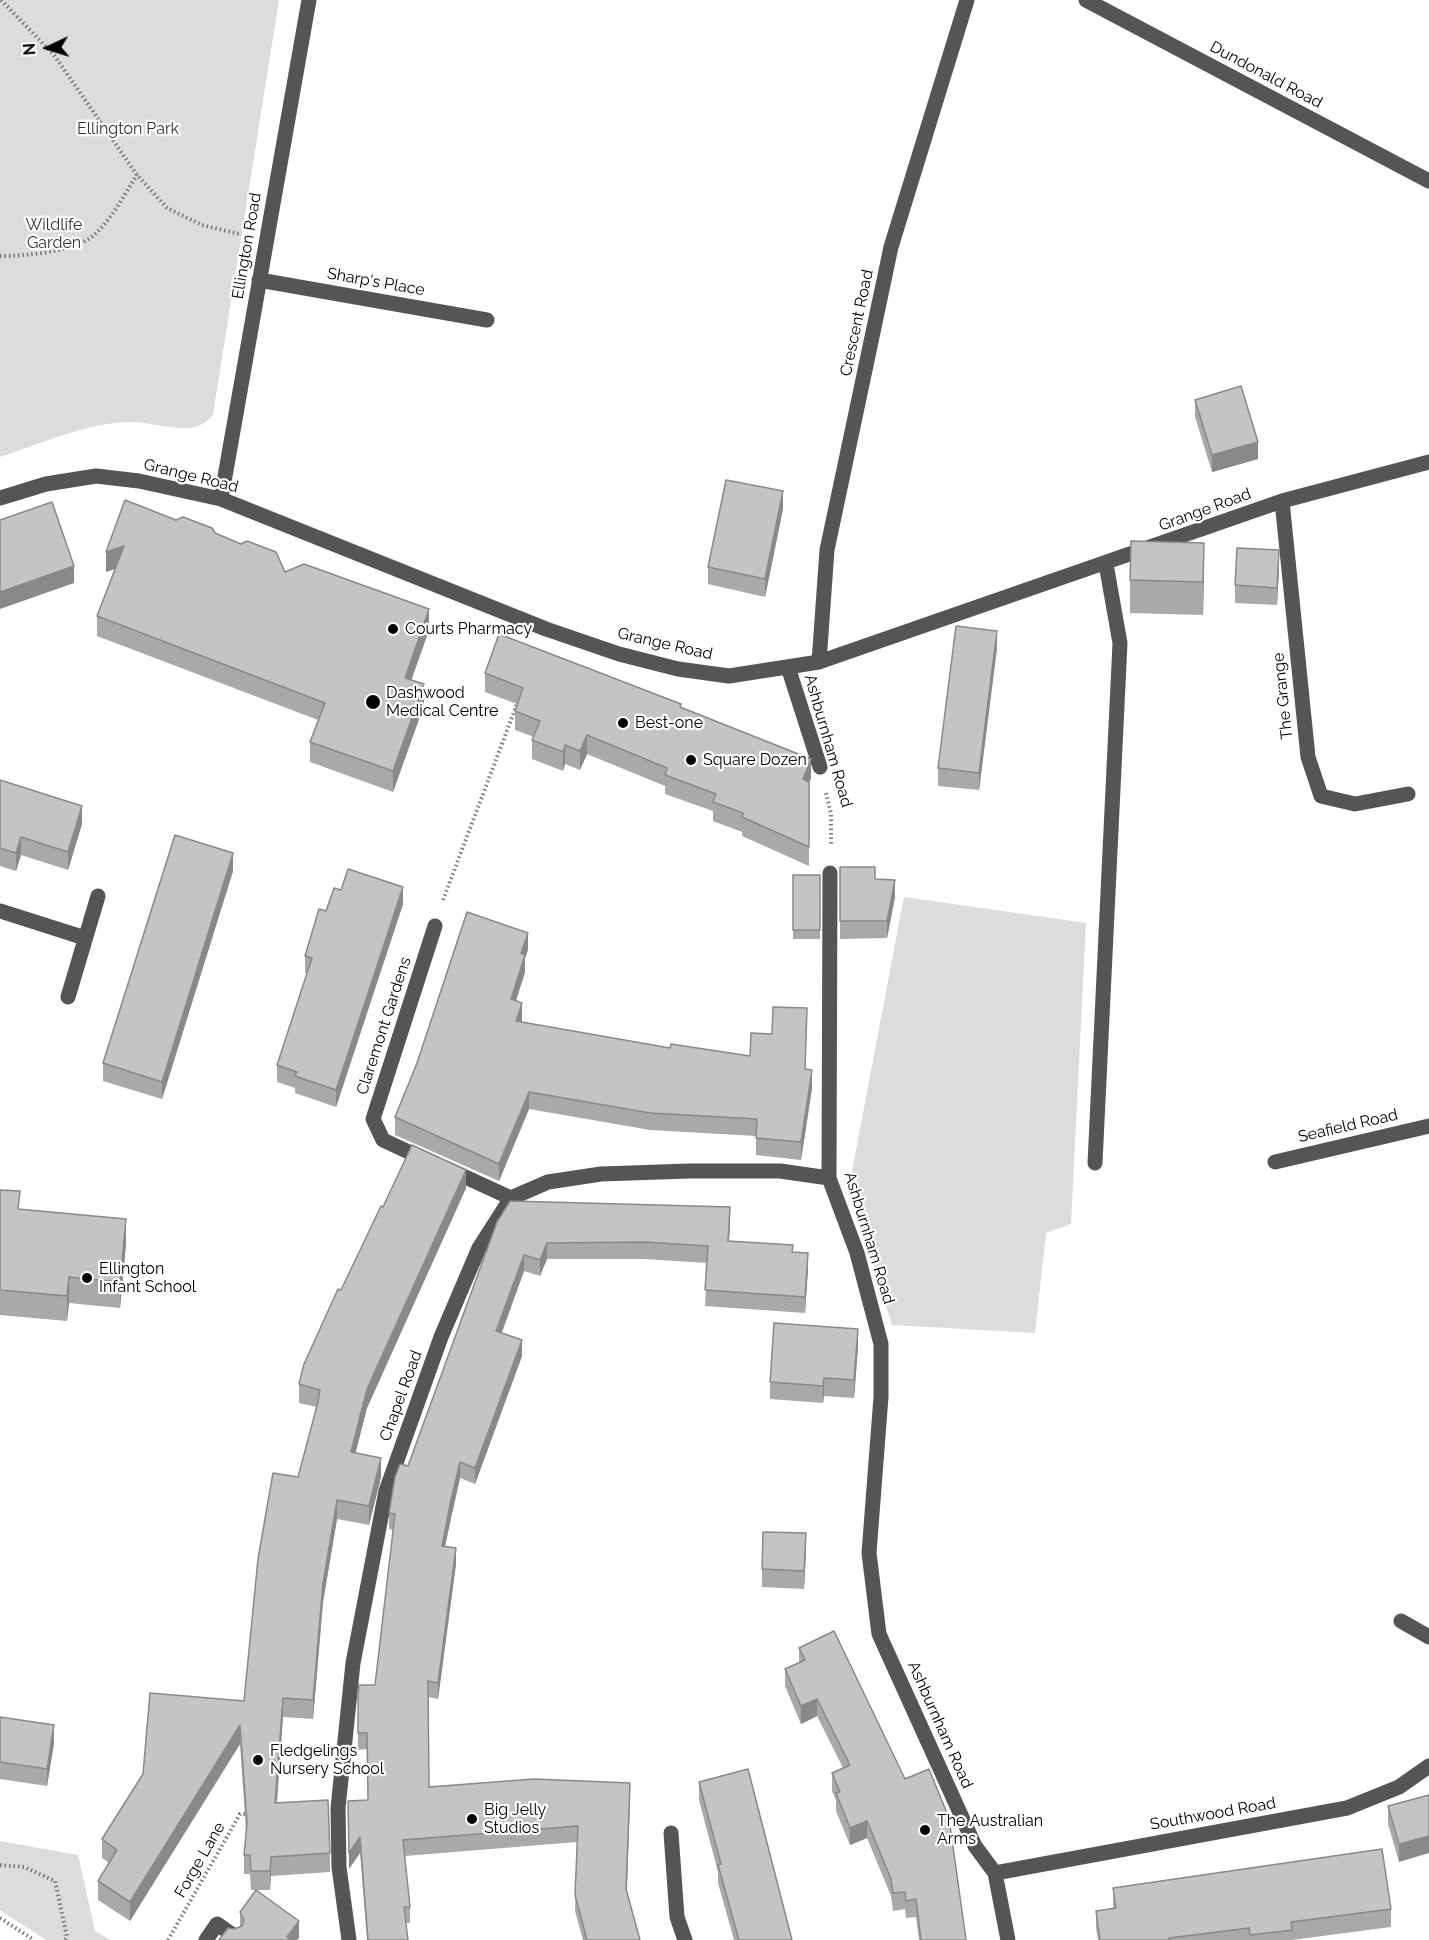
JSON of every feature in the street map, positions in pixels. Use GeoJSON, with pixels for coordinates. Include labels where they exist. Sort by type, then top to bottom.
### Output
{"type":"FeatureCollection","features":[{"type":"Feature","properties":{"kind":"street","name":"Ellington Road"},"geometry":{"type":"LineString","coordinates":[[221,499],[309,0]]}},
{"type":"Feature","properties":{"kind":"street","name":"Crescent Road"},"geometry":{"type":"LineString","coordinates":[[819,662],[827,550],[891,247],[968,0]]}},
{"type":"Feature","properties":{"kind":"street","name":"Dundonald Road"},"geometry":{"type":"LineString","coordinates":[[1086,0],[1429,181]]}},
{"type":"Feature","properties":{"kind":"street","name":"Sharp's Place"},"geometry":{"type":"LineString","coordinates":[[259,280],[487,320]]}},
{"type":"Feature","properties":{"kind":"street","name":"Grange Road"},"geometry":{"type":"LineString","coordinates":[[0,498],[46,484],[96,476],[139,481],[221,499],[546,629],[619,654],[678,669],[729,676],[819,662],[1282,501],[1429,462]]}},
{"type":"Feature","properties":{"kind":"street","name":"The Grange"},"geometry":{"type":"LineString","coordinates":[[1282,501],[1308,757],[1321,796],[1355,804],[1408,794]]}},
{"type":"Feature","properties":{"kind":"street"},"geometry":{"type":"LineString","coordinates":[[1095,1163],[1120,643],[1106,564]]}},
{"type":"Feature","properties":{"kind":"street","name":"Ashburnham Road"},"geometry":{"type":"LineString","coordinates":[[788,667],[820,767]]}},
{"type":"Feature","properties":{"kind":"street","name":"Ashburnham Road"},"geometry":{"type":"LineString","coordinates":[[830,873],[829,1178],[857,1253],[881,1344],[882,1397],[869,1553],[879,1634],[975,1846],[995,1873],[1008,1940]]}},
{"type":"Feature","properties":{"kind":"street"},"geometry":{"type":"LineString","coordinates":[[68,997],[98,896]]}},
{"type":"Feature","properties":{"kind":"street"},"geometry":{"type":"LineString","coordinates":[[0,911],[85,938]]}},
{"type":"Feature","properties":{"kind":"street","name":"Claremont Gardens"},"geometry":{"type":"LineString","coordinates":[[435,926],[373,1119],[383,1140],[511,1198]]}},
{"type":"Feature","properties":{"kind":"street","name":"Seafield Road"},"geometry":{"type":"LineString","coordinates":[[1275,1162],[1429,1126]]}},
{"type":"Feature","properties":{"kind":"street"},"geometry":{"type":"LineString","coordinates":[[511,1198],[548,1182],[601,1174],[780,1171],[829,1178]]}},
{"type":"Feature","properties":{"kind":"street","name":"Chapel Road"},"geometry":{"type":"LineString","coordinates":[[349,1940],[339,1867],[338,1808],[353,1663],[386,1491],[445,1327],[479,1248],[511,1198]]}},
{"type":"Feature","properties":{"kind":"street"},"geometry":{"type":"LineString","coordinates":[[1401,1621],[1429,1637]]}},
{"type":"Feature","properties":{"kind":"street","name":"Southwood Road"},"geometry":{"type":"LineString","coordinates":[[995,1873],[1347,1808],[1399,1787],[1429,1766]]}},
{"type":"Feature","properties":{"kind":"street"},"geometry":{"type":"LineString","coordinates":[[671,1833],[677,1917],[685,1940]]}},
{"type":"Feature","properties":{"kind":"street"},"geometry":{"type":"LineString","coordinates":[[206,1940],[217,1924],[234,1936]]}},
{"type":"Feature","properties":{"kind":"path"},"geometry":{"type":"LineString","coordinates":[[1,0],[54,55],[137,175],[167,208],[202,225],[266,237]]}},
{"type":"Feature","properties":{"kind":"path"},"geometry":{"type":"LineString","coordinates":[[0,256],[72,247],[93,236],[112,215],[137,175]]}},
{"type":"Feature","properties":{"kind":"path"},"geometry":{"type":"LineString","coordinates":[[435,926],[516,704]]}},
{"type":"Feature","properties":{"kind":"path","name":"Ashburnham Road"},"geometry":{"type":"LineString","coordinates":[[820,767],[831,814],[830,873]]}},
{"type":"Feature","properties":{"kind":"path","name":"Forge Lane"},"geometry":{"type":"LineString","coordinates":[[168,1940],[240,1814],[262,1813]]}},
{"type":"Feature","properties":{"kind":"path"},"geometry":{"type":"LineString","coordinates":[[0,1865],[24,1866],[55,1881],[67,1937],[65,1940]]}},
{"type":"Feature","properties":{"kind":"path"},"geometry":{"type":"LineString","coordinates":[[0,1918],[34,1940]]}},
{"type":"Feature","properties":{"kind":"green space","name":"Ellington Park"},"geometry":{"type":"Polygon","coordinates":[[[0,0],[279,0],[213,414],[206,422],[187,428],[132,422],[115,423],[82,429],[0,457],[0,0]]]}},
{"type":"Feature","properties":{"kind":"green space"},"geometry":{"type":"Polygon","coordinates":[[[904,897],[1086,923],[1071,1224],[1046,1233],[1035,1333],[892,1325],[849,1187],[904,897]]]}},
{"type":"Feature","properties":{"kind":"green space"},"geometry":{"type":"Polygon","coordinates":[[[0,1841],[78,1855],[95,1931],[111,1940],[46,1940],[0,1910],[0,1841]]]}},
{"type":"Feature","properties":{"kind":"building"},"geometry":{"type":"Polygon","coordinates":[[[1241,386],[1258,442],[1212,455],[1195,400],[1241,386]]]}},
{"type":"Feature","properties":{"kind":"building"},"geometry":{"type":"Polygon","coordinates":[[[726,480],[783,491],[765,579],[708,567],[726,480]]]}},
{"type":"Feature","properties":{"kind":"building"},"geometry":{"type":"Polygon","coordinates":[[[125,500],[176,520],[183,517],[212,528],[215,533],[241,544],[247,541],[276,552],[285,572],[304,564],[429,609],[405,678],[424,684],[393,771],[310,742],[325,703],[97,616],[124,546],[106,552],[125,500]]]}},
{"type":"Feature","properties":{"kind":"building"},"geometry":{"type":"Polygon","coordinates":[[[52,502],[74,566],[0,592],[0,520],[52,502]]]}},
{"type":"Feature","properties":{"kind":"building"},"geometry":{"type":"Polygon","coordinates":[[[1131,541],[1204,543],[1203,582],[1130,580],[1131,541]]]}},
{"type":"Feature","properties":{"kind":"building"},"geometry":{"type":"Polygon","coordinates":[[[1237,548],[1279,550],[1277,588],[1235,585],[1237,548]]]}},
{"type":"Feature","properties":{"kind":"building"},"geometry":{"type":"Polygon","coordinates":[[[956,626],[997,631],[979,773],[938,768],[956,626]]]}},
{"type":"Feature","properties":{"kind":"building"},"geometry":{"type":"Polygon","coordinates":[[[499,634],[681,704],[680,707],[811,759],[803,779],[809,782],[809,847],[742,817],[743,813],[713,802],[716,794],[665,775],[667,768],[587,735],[580,751],[565,745],[563,752],[532,740],[540,721],[515,711],[523,688],[485,673],[499,634]]]}},
{"type":"Feature","properties":{"kind":"building"},"geometry":{"type":"Polygon","coordinates":[[[0,780],[82,806],[68,852],[21,837],[16,853],[0,848],[0,780]]]}},
{"type":"Feature","properties":{"kind":"building"},"geometry":{"type":"Polygon","coordinates":[[[175,835],[233,853],[162,1082],[103,1063],[175,835]]]}},
{"type":"Feature","properties":{"kind":"building"},"geometry":{"type":"Polygon","coordinates":[[[840,867],[875,867],[875,879],[895,880],[887,921],[840,921],[840,867]]]}},
{"type":"Feature","properties":{"kind":"building"},"geometry":{"type":"Polygon","coordinates":[[[348,869],[403,887],[336,1090],[295,1076],[297,1072],[277,1065],[312,958],[305,956],[319,909],[326,911],[334,888],[341,890],[348,869]]]}},
{"type":"Feature","properties":{"kind":"building"},"geometry":{"type":"Polygon","coordinates":[[[793,875],[820,875],[820,930],[793,930],[793,875]]]}},
{"type":"Feature","properties":{"kind":"building"},"geometry":{"type":"Polygon","coordinates":[[[467,912],[528,933],[521,953],[525,955],[511,999],[522,1003],[516,1021],[670,1048],[671,1044],[750,1056],[751,1033],[772,1034],[773,1007],[807,1008],[805,1069],[812,1070],[801,1142],[756,1138],[757,1119],[650,1113],[529,1092],[499,1164],[395,1117],[417,1063],[467,912]]]}},
{"type":"Feature","properties":{"kind":"building"},"geometry":{"type":"Polygon","coordinates":[[[412,1145],[466,1170],[367,1389],[351,1452],[381,1458],[369,1506],[337,1500],[323,1583],[313,1700],[283,1698],[275,1803],[328,1800],[330,1853],[271,1857],[270,1871],[251,1871],[250,1855],[244,1855],[247,1823],[240,1725],[130,1902],[98,1881],[117,1850],[102,1839],[143,1774],[150,1693],[244,1701],[258,1559],[273,1473],[298,1477],[318,1402],[320,1390],[299,1384],[304,1364],[338,1289],[341,1290],[412,1145]]]}},
{"type":"Feature","properties":{"kind":"building"},"geometry":{"type":"Polygon","coordinates":[[[0,1190],[20,1191],[18,1209],[126,1219],[120,1282],[69,1277],[67,1296],[0,1290],[0,1190]]]}},
{"type":"Feature","properties":{"kind":"building"},"geometry":{"type":"Polygon","coordinates":[[[510,1201],[730,1207],[728,1241],[793,1245],[792,1252],[808,1253],[805,1297],[705,1290],[708,1246],[644,1242],[547,1243],[540,1260],[524,1255],[496,1331],[522,1340],[475,1468],[460,1462],[442,1546],[456,1548],[438,1683],[428,1681],[429,1787],[534,1779],[630,1783],[626,1889],[640,1940],[587,1940],[575,1895],[578,1826],[403,1840],[410,1907],[404,1907],[408,1940],[368,1940],[360,1837],[349,1853],[348,1801],[368,1800],[367,1733],[358,1733],[358,1695],[359,1685],[375,1685],[395,1514],[389,1513],[395,1477],[400,1464],[408,1466],[497,1222],[510,1201]]]}},
{"type":"Feature","properties":{"kind":"building"},"geometry":{"type":"Polygon","coordinates":[[[774,1323],[858,1329],[854,1380],[824,1378],[823,1386],[770,1382],[774,1323]]]}},
{"type":"Feature","properties":{"kind":"building"},"geometry":{"type":"Polygon","coordinates":[[[763,1532],[806,1533],[804,1571],[762,1569],[763,1532]]]}},
{"type":"Feature","properties":{"kind":"building"},"geometry":{"type":"Polygon","coordinates":[[[834,1631],[905,1779],[929,1769],[949,1818],[966,1940],[921,1940],[916,1899],[906,1901],[905,1892],[893,1893],[891,1879],[867,1821],[850,1828],[836,1793],[840,1792],[832,1773],[850,1765],[817,1699],[801,1706],[785,1669],[805,1660],[799,1648],[834,1631]]]}},
{"type":"Feature","properties":{"kind":"building"},"geometry":{"type":"Polygon","coordinates":[[[0,1717],[54,1725],[47,1769],[0,1762],[0,1717]]]}},
{"type":"Feature","properties":{"kind":"building"},"geometry":{"type":"Polygon","coordinates":[[[748,1769],[792,1940],[739,1940],[718,1865],[721,1864],[699,1782],[748,1769]]]}},
{"type":"Feature","properties":{"kind":"building"},"geometry":{"type":"Polygon","coordinates":[[[1429,1795],[1429,1836],[1399,1844],[1388,1806],[1429,1795]]]}},
{"type":"Feature","properties":{"kind":"building"},"geometry":{"type":"Polygon","coordinates":[[[1382,1849],[1391,1909],[1291,1922],[1292,1930],[1250,1935],[1249,1928],[1169,1938],[1169,1940],[1100,1940],[1096,1911],[1116,1908],[1113,1888],[1382,1849]]]}},
{"type":"Feature","properties":{"kind":"building"},"geometry":{"type":"Polygon","coordinates":[[[256,1890],[299,1921],[287,1937],[291,1940],[219,1940],[228,1928],[234,1929],[242,1926],[244,1920],[240,1912],[256,1890]]]}},
{"type":"Feature","properties":{"kind":"place","name":"Courts Pharmacy"},"geometry":{"type":"Point","coordinates":[393,629]}},
{"type":"Feature","properties":{"kind":"place","name":"Dashwood Medical Centre"},"geometry":{"type":"Point","coordinates":[373,702]}},
{"type":"Feature","properties":{"kind":"place","name":"Best-one"},"geometry":{"type":"Point","coordinates":[623,723]}},
{"type":"Feature","properties":{"kind":"place","name":"Square Dozen"},"geometry":{"type":"Point","coordinates":[691,760]}},
{"type":"Feature","properties":{"kind":"place","name":"Ellington Infant School"},"geometry":{"type":"Point","coordinates":[87,1278]}},
{"type":"Feature","properties":{"kind":"place","name":"Fledgelings Nursery School"},"geometry":{"type":"Point","coordinates":[258,1760]}},
{"type":"Feature","properties":{"kind":"place","name":"Big Jelly Studios"},"geometry":{"type":"Point","coordinates":[472,1819]}},
{"type":"Feature","properties":{"kind":"place","name":"The Australian Arms"},"geometry":{"type":"Point","coordinates":[925,1830]}},
{"type":"Feature","properties":{"kind":"park label","name":"Wildlife Garden"},"geometry":{"type":"Point","coordinates":[54,234]}}]}
